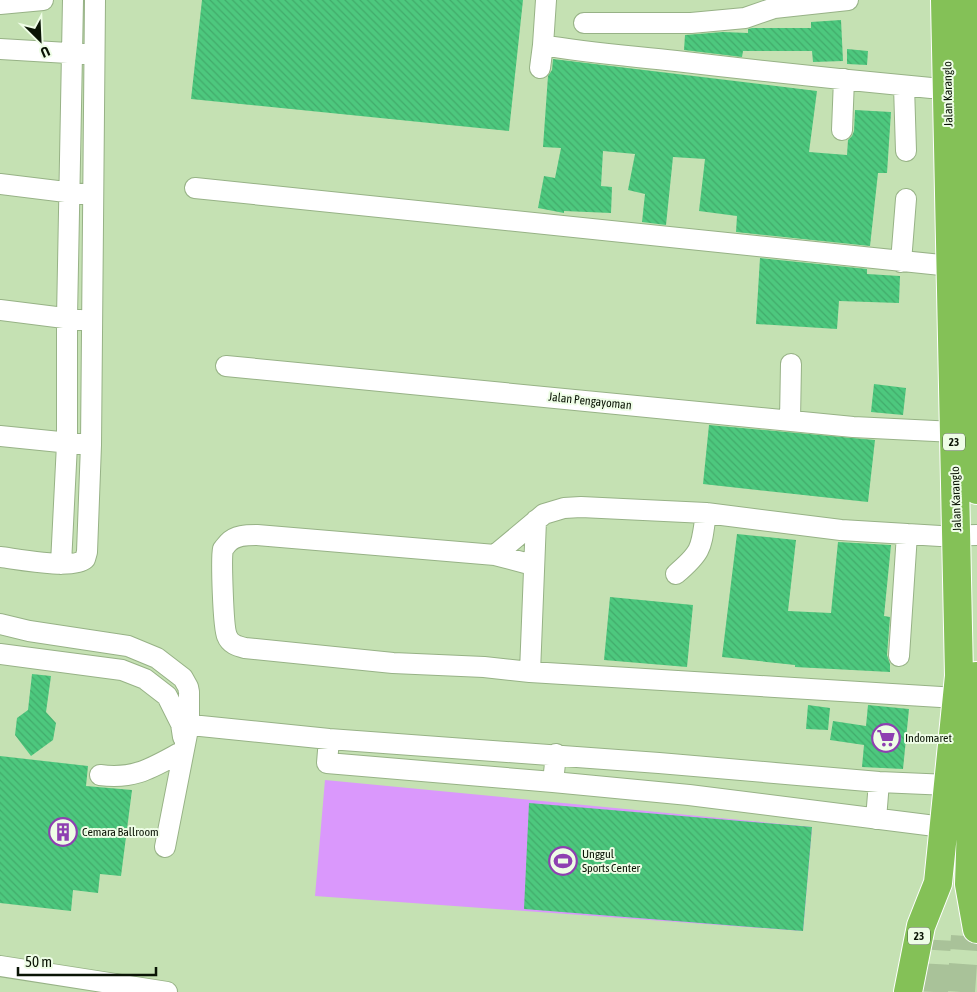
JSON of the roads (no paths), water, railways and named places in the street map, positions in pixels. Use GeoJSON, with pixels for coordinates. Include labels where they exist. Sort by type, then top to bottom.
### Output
{"type":"FeatureCollection","features":[{"type":"Feature","properties":{"kind":"highway","name":"Jalan Karanglo"},"geometry":{"type":"LineString","coordinates":[[908,992],[922,926],[938,883],[959,676],[967,535],[955,432],[946,0]]}},
{"type":"Feature","properties":{"kind":"highway","name":"Jalan Karanglo"},"geometry":{"type":"LineString","coordinates":[[964,0],[972,53],[971,280],[975,330],[977,490]]}},
{"type":"Feature","properties":{"kind":"highway"},"geometry":{"type":"LineString","coordinates":[[971,933],[970,884],[975,808],[977,604]]}},
{"type":"Feature","properties":{"kind":"highway","name":"23"},"geometry":{"type":"LineString","coordinates":[[937,940],[938,883]]}},
{"type":"Feature","properties":{"kind":"street"},"geometry":{"type":"LineString","coordinates":[[0,4],[43,0]]}},
{"type":"Feature","properties":{"kind":"street"},"geometry":{"type":"LineString","coordinates":[[61,564],[68,444],[67,318],[73,0]]}},
{"type":"Feature","properties":{"kind":"street"},"geometry":{"type":"LineString","coordinates":[[0,557],[61,564],[81,563],[88,552],[91,444],[95,0]]}},
{"type":"Feature","properties":{"kind":"street"},"geometry":{"type":"LineString","coordinates":[[540,68],[546,0]]}},
{"type":"Feature","properties":{"kind":"street"},"geometry":{"type":"LineString","coordinates":[[584,23],[690,23],[745,18],[774,4],[848,0]]}},
{"type":"Feature","properties":{"kind":"street"},"geometry":{"type":"LineString","coordinates":[[543,45],[580,52],[904,86],[948,88]]}},
{"type":"Feature","properties":{"kind":"street"},"geometry":{"type":"LineString","coordinates":[[0,49],[72,55],[94,54]]}},
{"type":"Feature","properties":{"kind":"street"},"geometry":{"type":"LineString","coordinates":[[842,130],[844,79]]}},
{"type":"Feature","properties":{"kind":"street"},"geometry":{"type":"LineString","coordinates":[[904,86],[906,151]]}},
{"type":"Feature","properties":{"kind":"street"},"geometry":{"type":"LineString","coordinates":[[0,184],[93,195]]}},
{"type":"Feature","properties":{"kind":"street"},"geometry":{"type":"LineString","coordinates":[[195,188],[951,266]]}},
{"type":"Feature","properties":{"kind":"street"},"geometry":{"type":"LineString","coordinates":[[901,262],[906,199]]}},
{"type":"Feature","properties":{"kind":"street"},"geometry":{"type":"LineString","coordinates":[[0,310],[92,322]]}},
{"type":"Feature","properties":{"kind":"street"},"geometry":{"type":"LineString","coordinates":[[790,420],[791,364]]}},
{"type":"Feature","properties":{"kind":"street","name":"Jalan Pengayoman"},"geometry":{"type":"LineString","coordinates":[[226,366],[853,427],[955,432]]}},
{"type":"Feature","properties":{"kind":"street"},"geometry":{"type":"LineString","coordinates":[[0,436],[68,444],[91,444]]}},
{"type":"Feature","properties":{"kind":"street"},"geometry":{"type":"LineString","coordinates":[[496,555],[544,514],[564,508],[581,507],[706,513],[841,530],[967,535]]}},
{"type":"Feature","properties":{"kind":"street"},"geometry":{"type":"LineString","coordinates":[[676,574],[699,552],[706,513]]}},
{"type":"Feature","properties":{"kind":"street"},"geometry":{"type":"LineString","coordinates":[[530,672],[536,520]]}},
{"type":"Feature","properties":{"kind":"street"},"geometry":{"type":"LineString","coordinates":[[899,656],[907,534]]}},
{"type":"Feature","properties":{"kind":"street"},"geometry":{"type":"LineString","coordinates":[[533,565],[496,555],[244,535],[229,541],[223,550],[226,636],[231,643],[245,648],[384,662],[956,698]]}},
{"type":"Feature","properties":{"kind":"street"},"geometry":{"type":"LineString","coordinates":[[0,624],[29,631],[128,646],[157,658],[178,674],[188,687],[190,701],[165,847]]}},
{"type":"Feature","properties":{"kind":"street"},"geometry":{"type":"LineString","coordinates":[[122,670],[128,646]]}},
{"type":"Feature","properties":{"kind":"street"},"geometry":{"type":"LineString","coordinates":[[0,654],[122,670],[145,679],[167,696],[185,724]]}},
{"type":"Feature","properties":{"kind":"street"},"geometry":{"type":"LineString","coordinates":[[167,696],[178,674]]}},
{"type":"Feature","properties":{"kind":"street"},"geometry":{"type":"LineString","coordinates":[[185,724],[330,739],[556,754],[879,782],[949,785]]}},
{"type":"Feature","properties":{"kind":"street"},"geometry":{"type":"LineString","coordinates":[[330,739],[327,763],[689,795],[943,827]]}},
{"type":"Feature","properties":{"kind":"street"},"geometry":{"type":"LineString","coordinates":[[100,774],[130,776],[146,770],[183,749]]}},
{"type":"Feature","properties":{"kind":"street"},"geometry":{"type":"LineString","coordinates":[[553,782],[556,754]]}},
{"type":"Feature","properties":{"kind":"street"},"geometry":{"type":"LineString","coordinates":[[656,792],[659,763]]}},
{"type":"Feature","properties":{"kind":"street"},"geometry":{"type":"LineString","coordinates":[[689,795],[692,765]]}},
{"type":"Feature","properties":{"kind":"street"},"geometry":{"type":"LineString","coordinates":[[876,819],[879,782]]}},
{"type":"Feature","properties":{"kind":"street"},"geometry":{"type":"LineString","coordinates":[[0,966],[167,992]]}},
{"type":"Feature","properties":{"kind":"tunnel"},"geometry":{"type":"LineString","coordinates":[[961,992],[965,936]]}},
{"type":"Feature","properties":{"kind":"tunnel"},"geometry":{"type":"LineString","coordinates":[[934,992],[937,940]]}},
{"type":"Feature","properties":{"kind":"place","name":"Indomaret"},"geometry":{"type":"Point","coordinates":[886,738]}},
{"type":"Feature","properties":{"kind":"place","name":"Cemara Ballroom"},"geometry":{"type":"Point","coordinates":[63,832]}},
{"type":"Feature","properties":{"kind":"place","name":"Unggul Sports Center"},"geometry":{"type":"Point","coordinates":[563,861]}}]}
